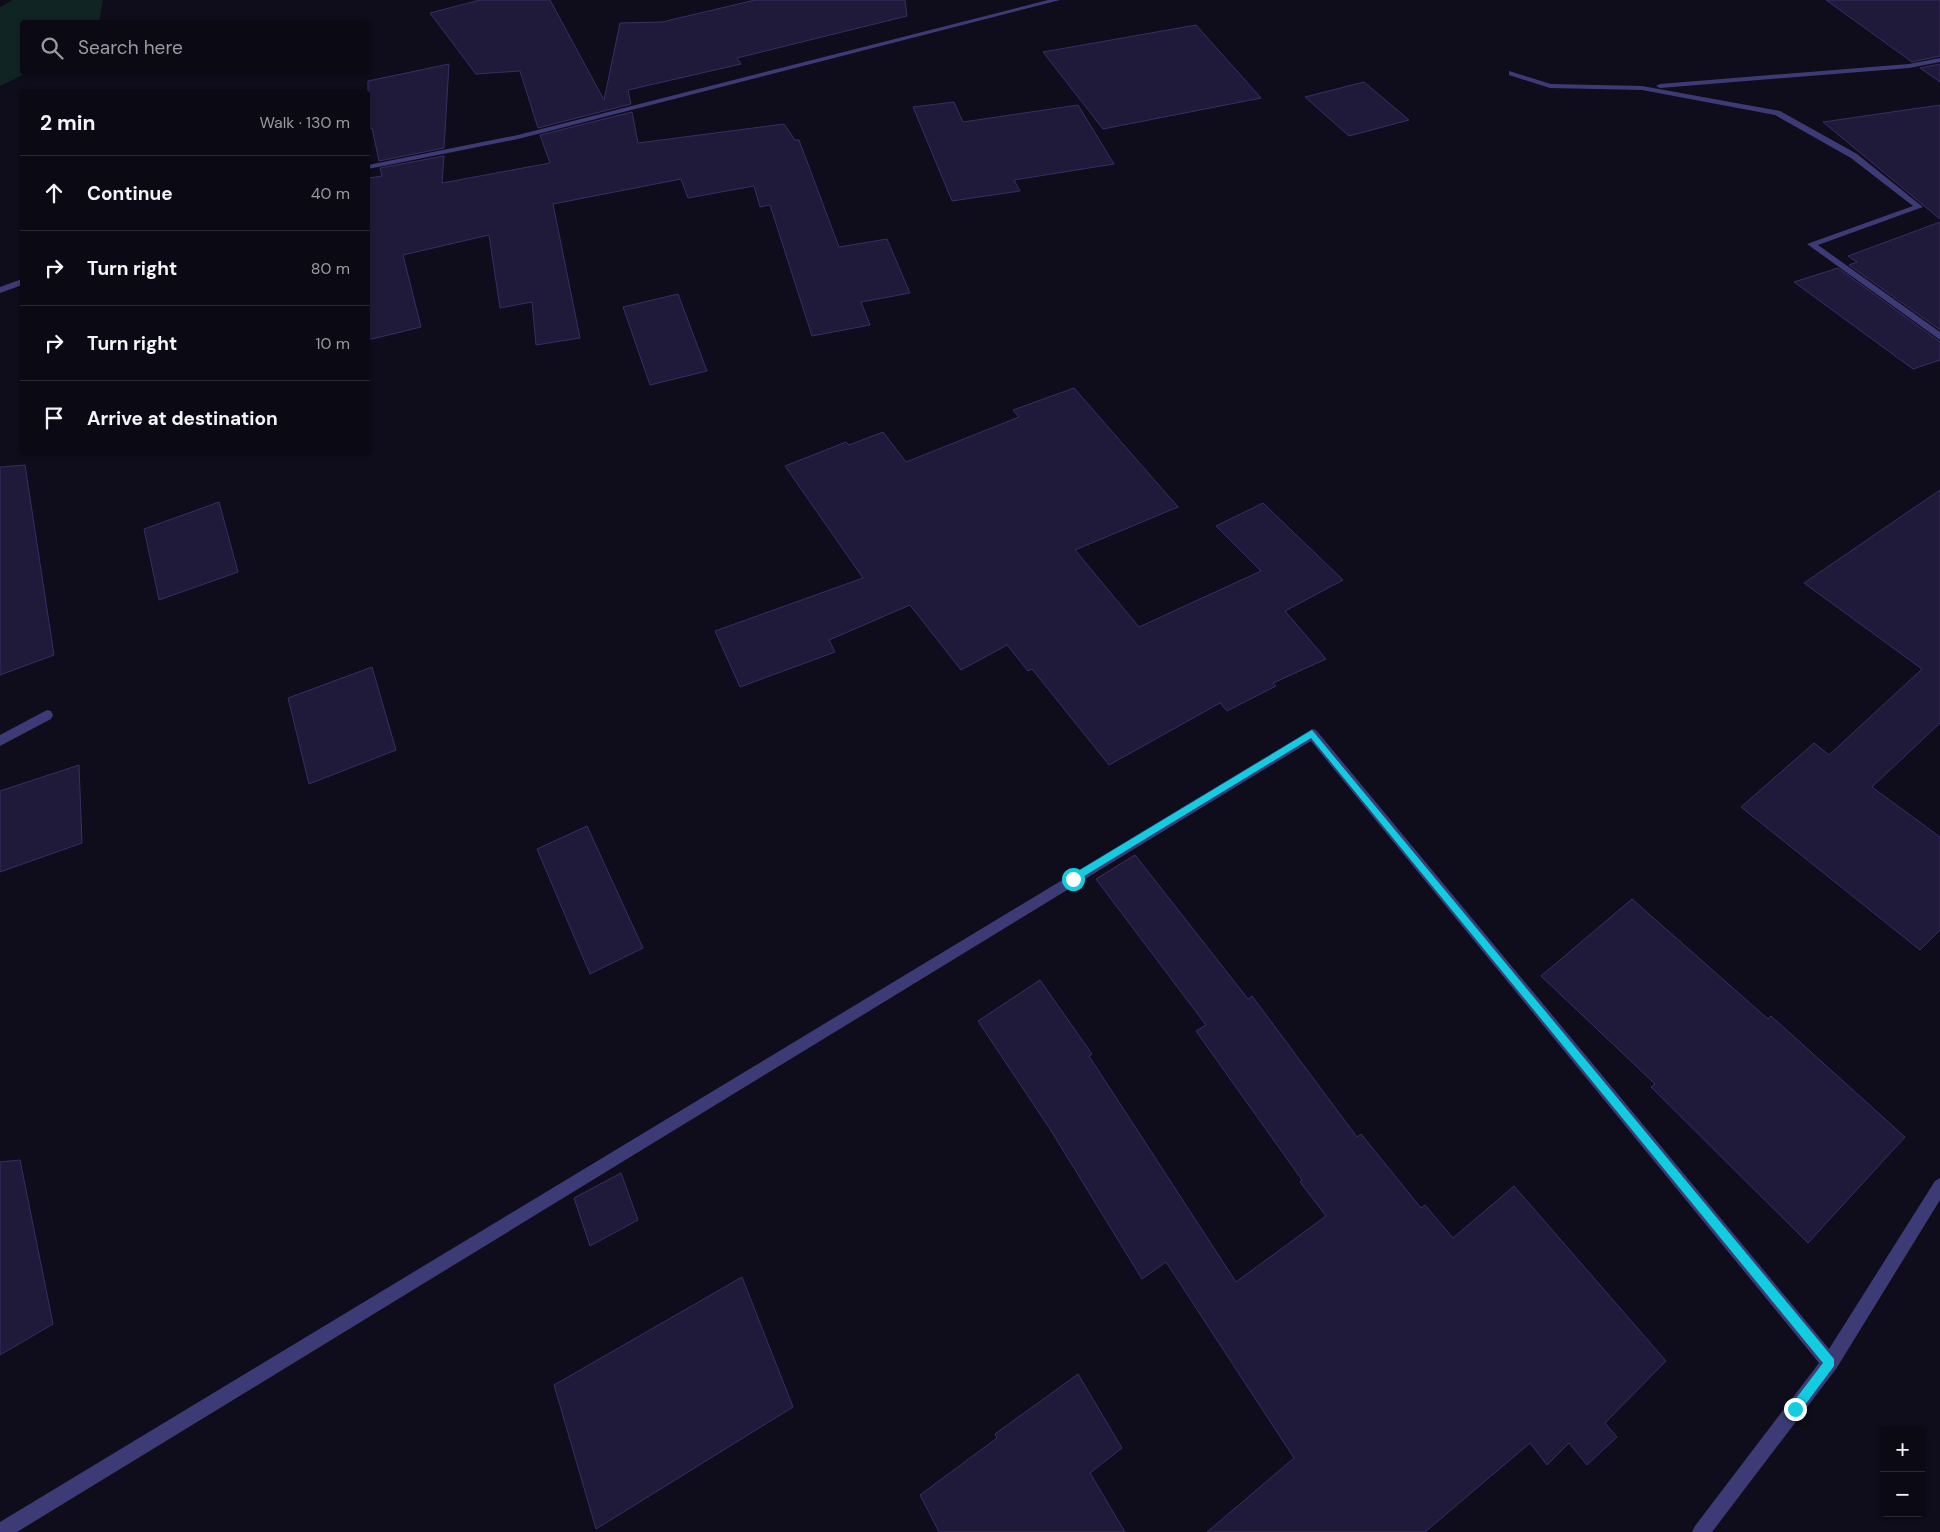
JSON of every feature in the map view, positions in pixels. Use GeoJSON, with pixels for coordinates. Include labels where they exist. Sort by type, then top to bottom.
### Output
{"type":"FeatureCollection","features":[{"type":"Feature","properties":{"kind":"street"},"geometry":{"type":"LineString","coordinates":[[370,168],[518,137],[1056,0]]}},
{"type":"Feature","properties":{"kind":"street"},"geometry":{"type":"LineString","coordinates":[[1512,73],[1550,86],[1642,88],[1909,66],[1940,60]]}},
{"type":"Feature","properties":{"kind":"street"},"geometry":{"type":"LineString","coordinates":[[1642,88],[1777,113],[1854,156],[1919,207],[1810,244],[1940,337]]}},
{"type":"Feature","properties":{"kind":"street"},"geometry":{"type":"LineString","coordinates":[[0,290],[20,283]]}},
{"type":"Feature","properties":{"kind":"street"},"geometry":{"type":"LineString","coordinates":[[0,741],[48,715]]}},
{"type":"Feature","properties":{"kind":"street"},"geometry":{"type":"LineString","coordinates":[[0,1532],[1312,734],[1830,1363]]}},
{"type":"Feature","properties":{"kind":"street"},"geometry":{"type":"LineString","coordinates":[[1701,1532],[1830,1363],[1940,1186]]}},
{"type":"Feature","properties":{"kind":"green space"},"geometry":{"type":"Polygon","coordinates":[[[13,0],[103,0],[99,20],[20,20],[20,75],[23,75],[0,86],[0,7],[13,0]]]}},
{"type":"Feature","properties":{"kind":"building"},"geometry":{"type":"Polygon","coordinates":[[[480,0],[550,0],[604,100],[620,23],[662,22],[755,0],[905,0],[907,16],[737,58],[741,64],[628,90],[631,104],[538,128],[520,71],[476,74],[430,13],[480,0]]]}},
{"type":"Feature","properties":{"kind":"building"},"geometry":{"type":"Polygon","coordinates":[[[1826,0],[1940,0],[1940,56],[1912,62],[1826,0]]]}},
{"type":"Feature","properties":{"kind":"building"},"geometry":{"type":"Polygon","coordinates":[[[1196,25],[1261,98],[1103,129],[1043,52],[1196,25]]]}},
{"type":"Feature","properties":{"kind":"building"},"geometry":{"type":"Polygon","coordinates":[[[449,64],[444,148],[379,161],[372,128],[370,128],[370,90],[368,90],[368,81],[449,64]]]}},
{"type":"Feature","properties":{"kind":"building"},"geometry":{"type":"Polygon","coordinates":[[[1940,64],[1940,82],[1920,68],[1940,64]]]}},
{"type":"Feature","properties":{"kind":"building"},"geometry":{"type":"Polygon","coordinates":[[[1364,82],[1409,120],[1349,136],[1305,97],[1364,82]]]}},
{"type":"Feature","properties":{"kind":"building"},"geometry":{"type":"Polygon","coordinates":[[[954,102],[963,122],[1078,105],[1114,164],[1014,180],[1020,191],[952,201],[913,107],[954,102]]]}},
{"type":"Feature","properties":{"kind":"building"},"geometry":{"type":"Polygon","coordinates":[[[1940,105],[1940,219],[1823,122],[1940,105]]]}},
{"type":"Feature","properties":{"kind":"building"},"geometry":{"type":"Polygon","coordinates":[[[632,112],[638,143],[784,124],[795,140],[799,140],[839,247],[887,239],[910,293],[861,302],[870,325],[812,336],[770,205],[760,207],[754,186],[688,198],[681,179],[553,204],[580,338],[536,345],[532,302],[500,308],[489,235],[403,255],[421,327],[370,340],[370,178],[382,176],[380,168],[444,156],[442,183],[550,163],[540,135],[632,112]]]}},
{"type":"Feature","properties":{"kind":"building"},"geometry":{"type":"Polygon","coordinates":[[[1940,222],[1940,330],[1849,265],[1857,262],[1848,256],[1940,222]]]}},
{"type":"Feature","properties":{"kind":"building"},"geometry":{"type":"Polygon","coordinates":[[[1838,268],[1940,342],[1940,360],[1913,369],[1794,282],[1838,268]]]}},
{"type":"Feature","properties":{"kind":"building"},"geometry":{"type":"Polygon","coordinates":[[[678,294],[707,371],[650,385],[623,307],[678,294]]]}},
{"type":"Feature","properties":{"kind":"building"},"geometry":{"type":"Polygon","coordinates":[[[1074,388],[1178,507],[1075,550],[1139,627],[1261,571],[1216,526],[1263,503],[1343,580],[1285,611],[1326,659],[1273,683],[1276,686],[1227,711],[1220,703],[1109,765],[1032,669],[1028,671],[1007,645],[961,670],[910,605],[829,640],[835,652],[740,687],[715,631],[863,578],[785,466],[846,442],[849,445],[883,432],[906,462],[1019,417],[1013,410],[1074,388]]]}},
{"type":"Feature","properties":{"kind":"building"},"geometry":{"type":"Polygon","coordinates":[[[25,465],[54,655],[0,675],[0,467],[25,465]]]}},
{"type":"Feature","properties":{"kind":"building"},"geometry":{"type":"Polygon","coordinates":[[[1940,490],[1940,723],[1872,787],[1940,837],[1940,930],[1920,950],[1741,807],[1814,743],[1829,755],[1922,669],[1804,583],[1940,490]]]}},
{"type":"Feature","properties":{"kind":"building"},"geometry":{"type":"Polygon","coordinates":[[[219,502],[238,572],[159,600],[144,529],[219,502]]]}},
{"type":"Feature","properties":{"kind":"building"},"geometry":{"type":"Polygon","coordinates":[[[372,667],[396,750],[309,784],[288,698],[372,667]]]}},
{"type":"Feature","properties":{"kind":"building"},"geometry":{"type":"Polygon","coordinates":[[[79,765],[82,843],[0,872],[0,791],[79,765]]]}},
{"type":"Feature","properties":{"kind":"building"},"geometry":{"type":"Polygon","coordinates":[[[587,826],[643,948],[590,974],[537,849],[587,826]]]}},
{"type":"Feature","properties":{"kind":"building"},"geometry":{"type":"Polygon","coordinates":[[[1135,855],[1248,999],[1252,996],[1357,1137],[1361,1134],[1421,1208],[1425,1205],[1453,1238],[1514,1186],[1666,1361],[1605,1423],[1617,1437],[1587,1465],[1569,1443],[1547,1465],[1530,1443],[1425,1532],[1207,1532],[1294,1458],[1166,1262],[1142,1279],[1050,1129],[978,1021],[1040,980],[1092,1054],[1089,1056],[1236,1282],[1326,1216],[1300,1182],[1302,1180],[1196,1031],[1206,1025],[1096,879],[1135,855]]]}},
{"type":"Feature","properties":{"kind":"building"},"geometry":{"type":"Polygon","coordinates":[[[1632,899],[1768,1019],[1771,1016],[1905,1137],[1808,1243],[1651,1087],[1655,1084],[1541,976],[1632,899]]]}},
{"type":"Feature","properties":{"kind":"building"},"geometry":{"type":"Polygon","coordinates":[[[20,1160],[53,1324],[0,1355],[0,1162],[20,1160]]]}},
{"type":"Feature","properties":{"kind":"building"},"geometry":{"type":"Polygon","coordinates":[[[621,1173],[638,1220],[590,1246],[574,1198],[621,1173]]]}},
{"type":"Feature","properties":{"kind":"building"},"geometry":{"type":"Polygon","coordinates":[[[742,1277],[793,1407],[596,1529],[554,1385],[742,1277]]]}},
{"type":"Feature","properties":{"kind":"building"},"geometry":{"type":"Polygon","coordinates":[[[1078,1374],[1122,1448],[1090,1473],[1125,1532],[939,1532],[920,1495],[997,1438],[995,1434],[1078,1374]]]}},
{"type":"Feature","properties":{"kind":"route"},"geometry":{"type":"LineString","coordinates":[[1073,879],[1312,734],[1830,1363],[1795,1409]]}}]}
